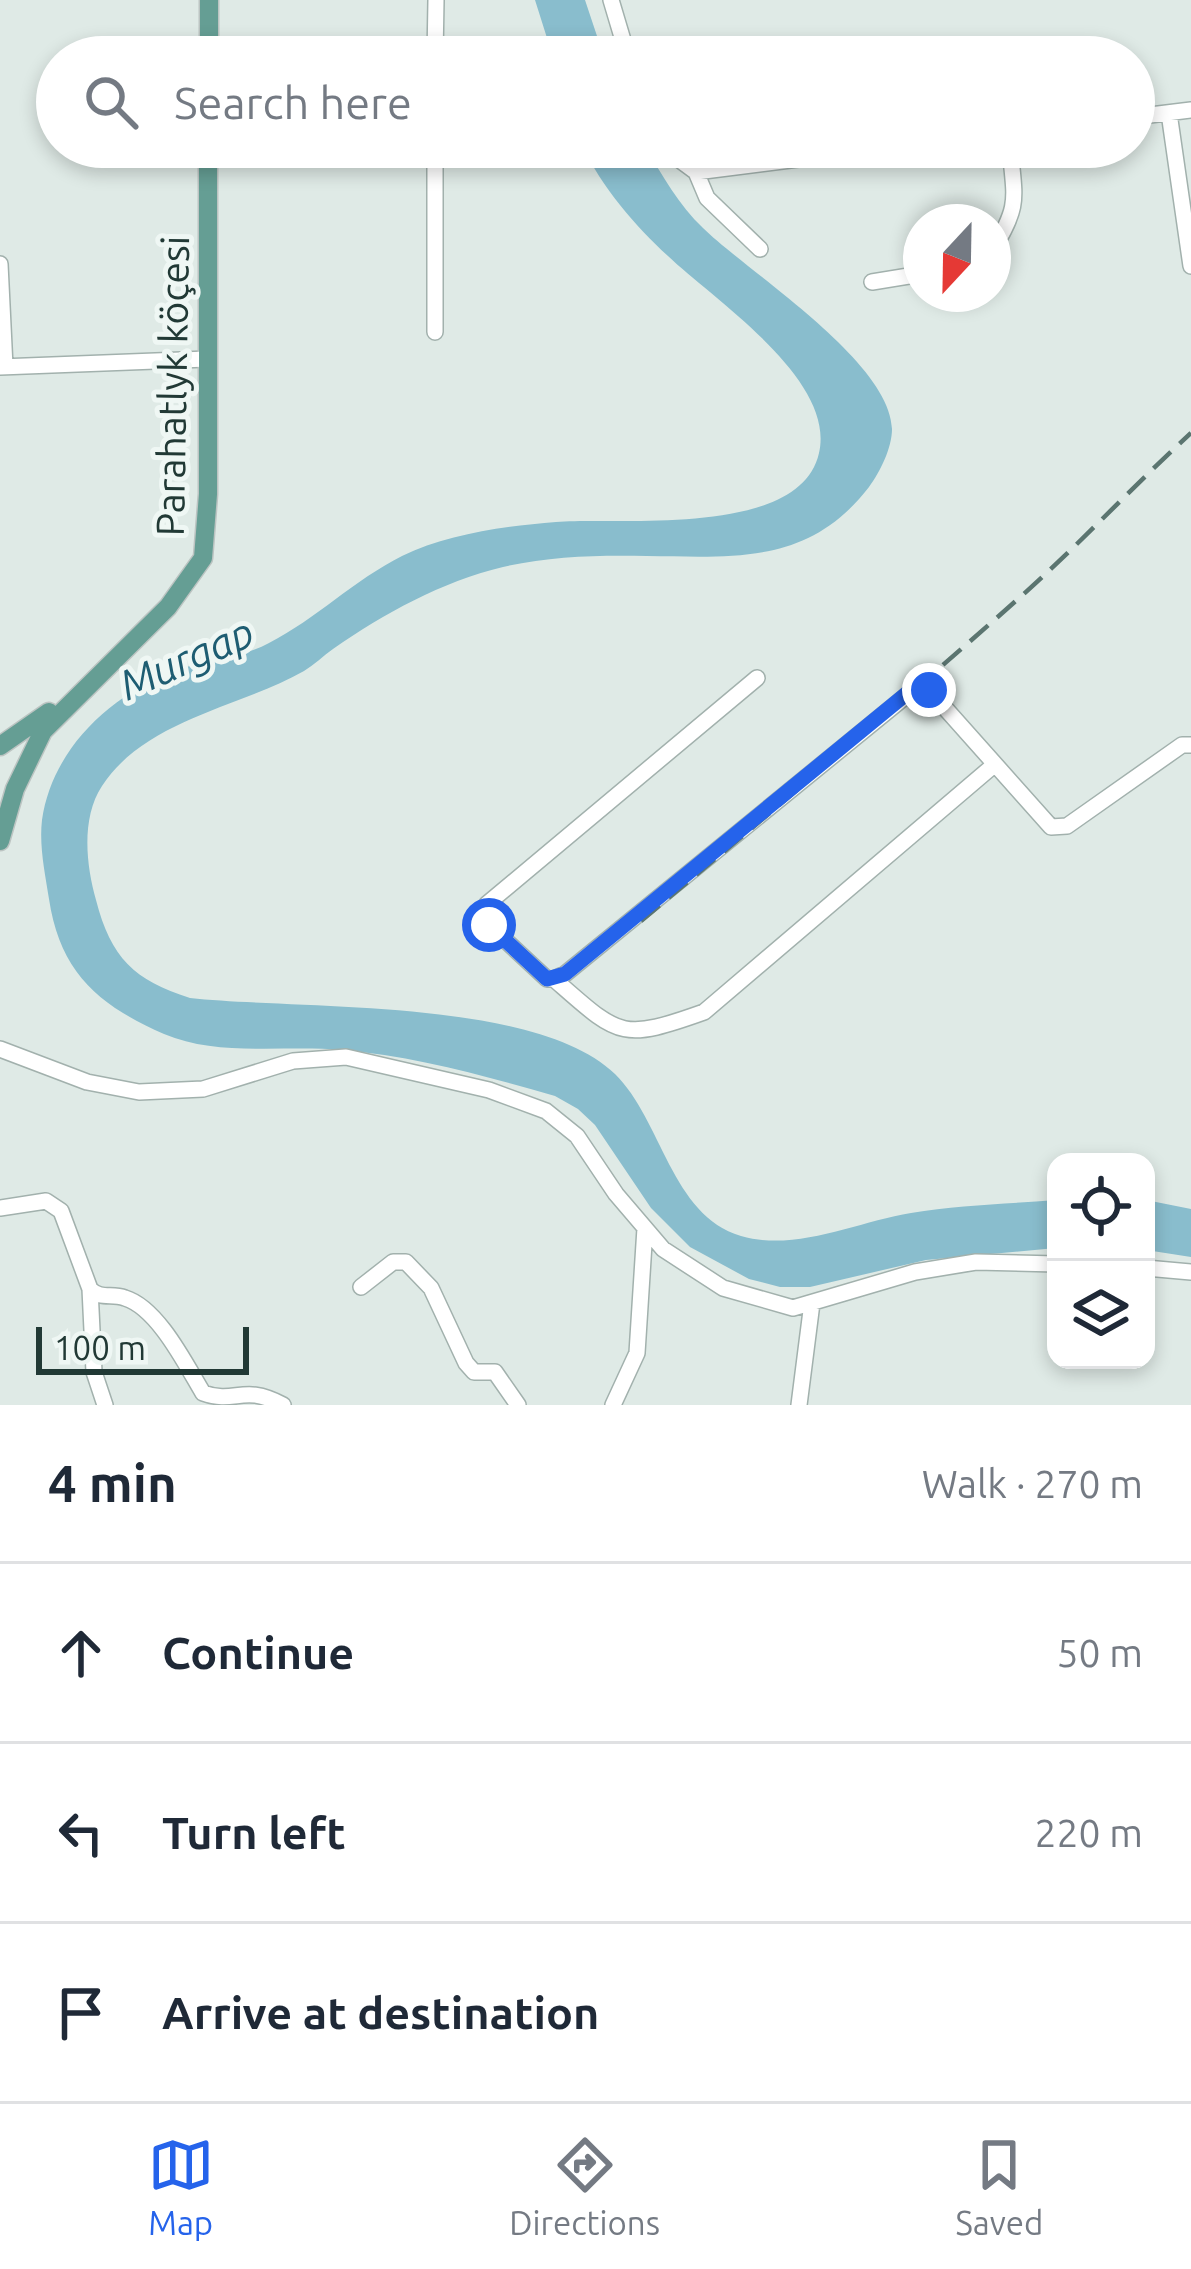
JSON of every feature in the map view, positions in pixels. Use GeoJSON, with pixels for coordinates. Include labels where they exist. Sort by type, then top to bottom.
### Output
{"type":"FeatureCollection","features":[{"type":"Feature","properties":{"kind":"main road"},"geometry":{"type":"LineString","coordinates":[[209,0],[209,36]]}},
{"type":"Feature","properties":{"kind":"main road","name":"Parahatlyk köçesi"},"geometry":{"type":"LineString","coordinates":[[0,841],[5,802],[43,731],[168,607],[202,558],[208,494],[208,168]]}},
{"type":"Feature","properties":{"kind":"main road"},"geometry":{"type":"LineString","coordinates":[[0,746],[87,685]]}},
{"type":"Feature","properties":{"kind":"street"},"geometry":{"type":"LineString","coordinates":[[435,36],[436,0]]}},
{"type":"Feature","properties":{"kind":"street"},"geometry":{"type":"LineString","coordinates":[[610,0],[621,36]]}},
{"type":"Feature","properties":{"kind":"street"},"geometry":{"type":"LineString","coordinates":[[1155,114],[1191,110]]}},
{"type":"Feature","properties":{"kind":"street"},"geometry":{"type":"LineString","coordinates":[[1169,112],[1191,266]]}},
{"type":"Feature","properties":{"kind":"street"},"geometry":{"type":"LineString","coordinates":[[435,168],[435,332]]}},
{"type":"Feature","properties":{"kind":"street"},"geometry":{"type":"LineString","coordinates":[[691,168],[707,198],[760,249]]}},
{"type":"Feature","properties":{"kind":"street"},"geometry":{"type":"LineString","coordinates":[[696,172],[728,168]]}},
{"type":"Feature","properties":{"kind":"street"},"geometry":{"type":"LineString","coordinates":[[1011,221],[1015,206],[1012,168]]}},
{"type":"Feature","properties":{"kind":"street"},"geometry":{"type":"LineString","coordinates":[[0,264],[2,367],[207,358]]}},
{"type":"Feature","properties":{"kind":"street"},"geometry":{"type":"LineString","coordinates":[[872,282],[903,277]]}},
{"type":"Feature","properties":{"kind":"street"},"geometry":{"type":"LineString","coordinates":[[757,678],[487,904],[489,925],[547,979],[565,974],[916,687],[929,690],[1051,827],[1059,828],[1182,745],[1191,745]]}},
{"type":"Feature","properties":{"kind":"street"},"geometry":{"type":"LineString","coordinates":[[554,979],[606,1024],[629,1033],[704,1012],[994,765]]}},
{"type":"Feature","properties":{"kind":"street"},"geometry":{"type":"LineString","coordinates":[[0,1049],[87,1082],[139,1092],[203,1089],[293,1061],[346,1057],[489,1090],[546,1111],[577,1136],[616,1194],[663,1249],[723,1288],[793,1308],[915,1272],[976,1262],[1047,1264]]}},
{"type":"Feature","properties":{"kind":"street"},"geometry":{"type":"LineString","coordinates":[[0,1208],[46,1202],[61,1211],[90,1289],[94,1372],[105,1405]]}},
{"type":"Feature","properties":{"kind":"street"},"geometry":{"type":"LineString","coordinates":[[613,1405],[637,1353],[645,1228]]}},
{"type":"Feature","properties":{"kind":"street"},"geometry":{"type":"LineString","coordinates":[[361,1287],[393,1262],[406,1262],[430,1288],[466,1363],[474,1372],[495,1372],[518,1405]]}},
{"type":"Feature","properties":{"kind":"street"},"geometry":{"type":"LineString","coordinates":[[1155,1269],[1191,1272]]}},
{"type":"Feature","properties":{"kind":"street"},"geometry":{"type":"LineString","coordinates":[[90,1289],[97,1296],[127,1298],[144,1311],[170,1338],[202,1393],[221,1400],[240,1392],[262,1394],[284,1405]]}},
{"type":"Feature","properties":{"kind":"street"},"geometry":{"type":"LineString","coordinates":[[800,1405],[812,1303]]}},
{"type":"Feature","properties":{"kind":"water"},"geometry":{"type":"Polygon","coordinates":[[[535,0],[585,0],[597,36],[546,36],[535,0]]]}},
{"type":"Feature","properties":{"kind":"water"},"geometry":{"type":"Polygon","coordinates":[[[595,168],[658,168],[694,219],[814,320],[868,375],[885,403],[892,429],[888,452],[869,487],[821,531],[768,551],[710,557],[556,558],[458,581],[373,623],[304,671],[168,730],[121,763],[95,799],[87,842],[102,920],[128,964],[154,983],[190,998],[474,1019],[530,1031],[578,1049],[615,1074],[631,1093],[698,1208],[717,1225],[741,1236],[804,1238],[929,1210],[1047,1201],[1047,1249],[926,1260],[810,1287],[780,1287],[749,1279],[690,1247],[651,1208],[595,1125],[555,1096],[396,1057],[320,1049],[229,1048],[185,1041],[141,1023],[102,998],[62,947],[42,850],[48,795],[71,749],[127,695],[174,671],[269,643],[384,566],[438,542],[537,524],[705,518],[779,499],[805,480],[819,453],[819,425],[809,397],[767,343],[644,232],[595,168]]]}},
{"type":"Feature","properties":{"kind":"water"},"geometry":{"type":"Polygon","coordinates":[[[1155,1202],[1191,1209],[1191,1257],[1155,1251],[1155,1202]]]}},
{"type":"Feature","properties":{"kind":"railway"},"geometry":{"type":"LineString","coordinates":[[641,921],[1018,599],[1191,433]]}},
{"type":"Feature","properties":{"kind":"route"},"geometry":{"type":"LineString","coordinates":[[489,925],[547,979],[565,974],[911,690],[929,690]]}},
{"type":"Feature","properties":{"kind":"water label","name":"Murgap"},"geometry":{"type":"Point","coordinates":[186,658]}}]}
